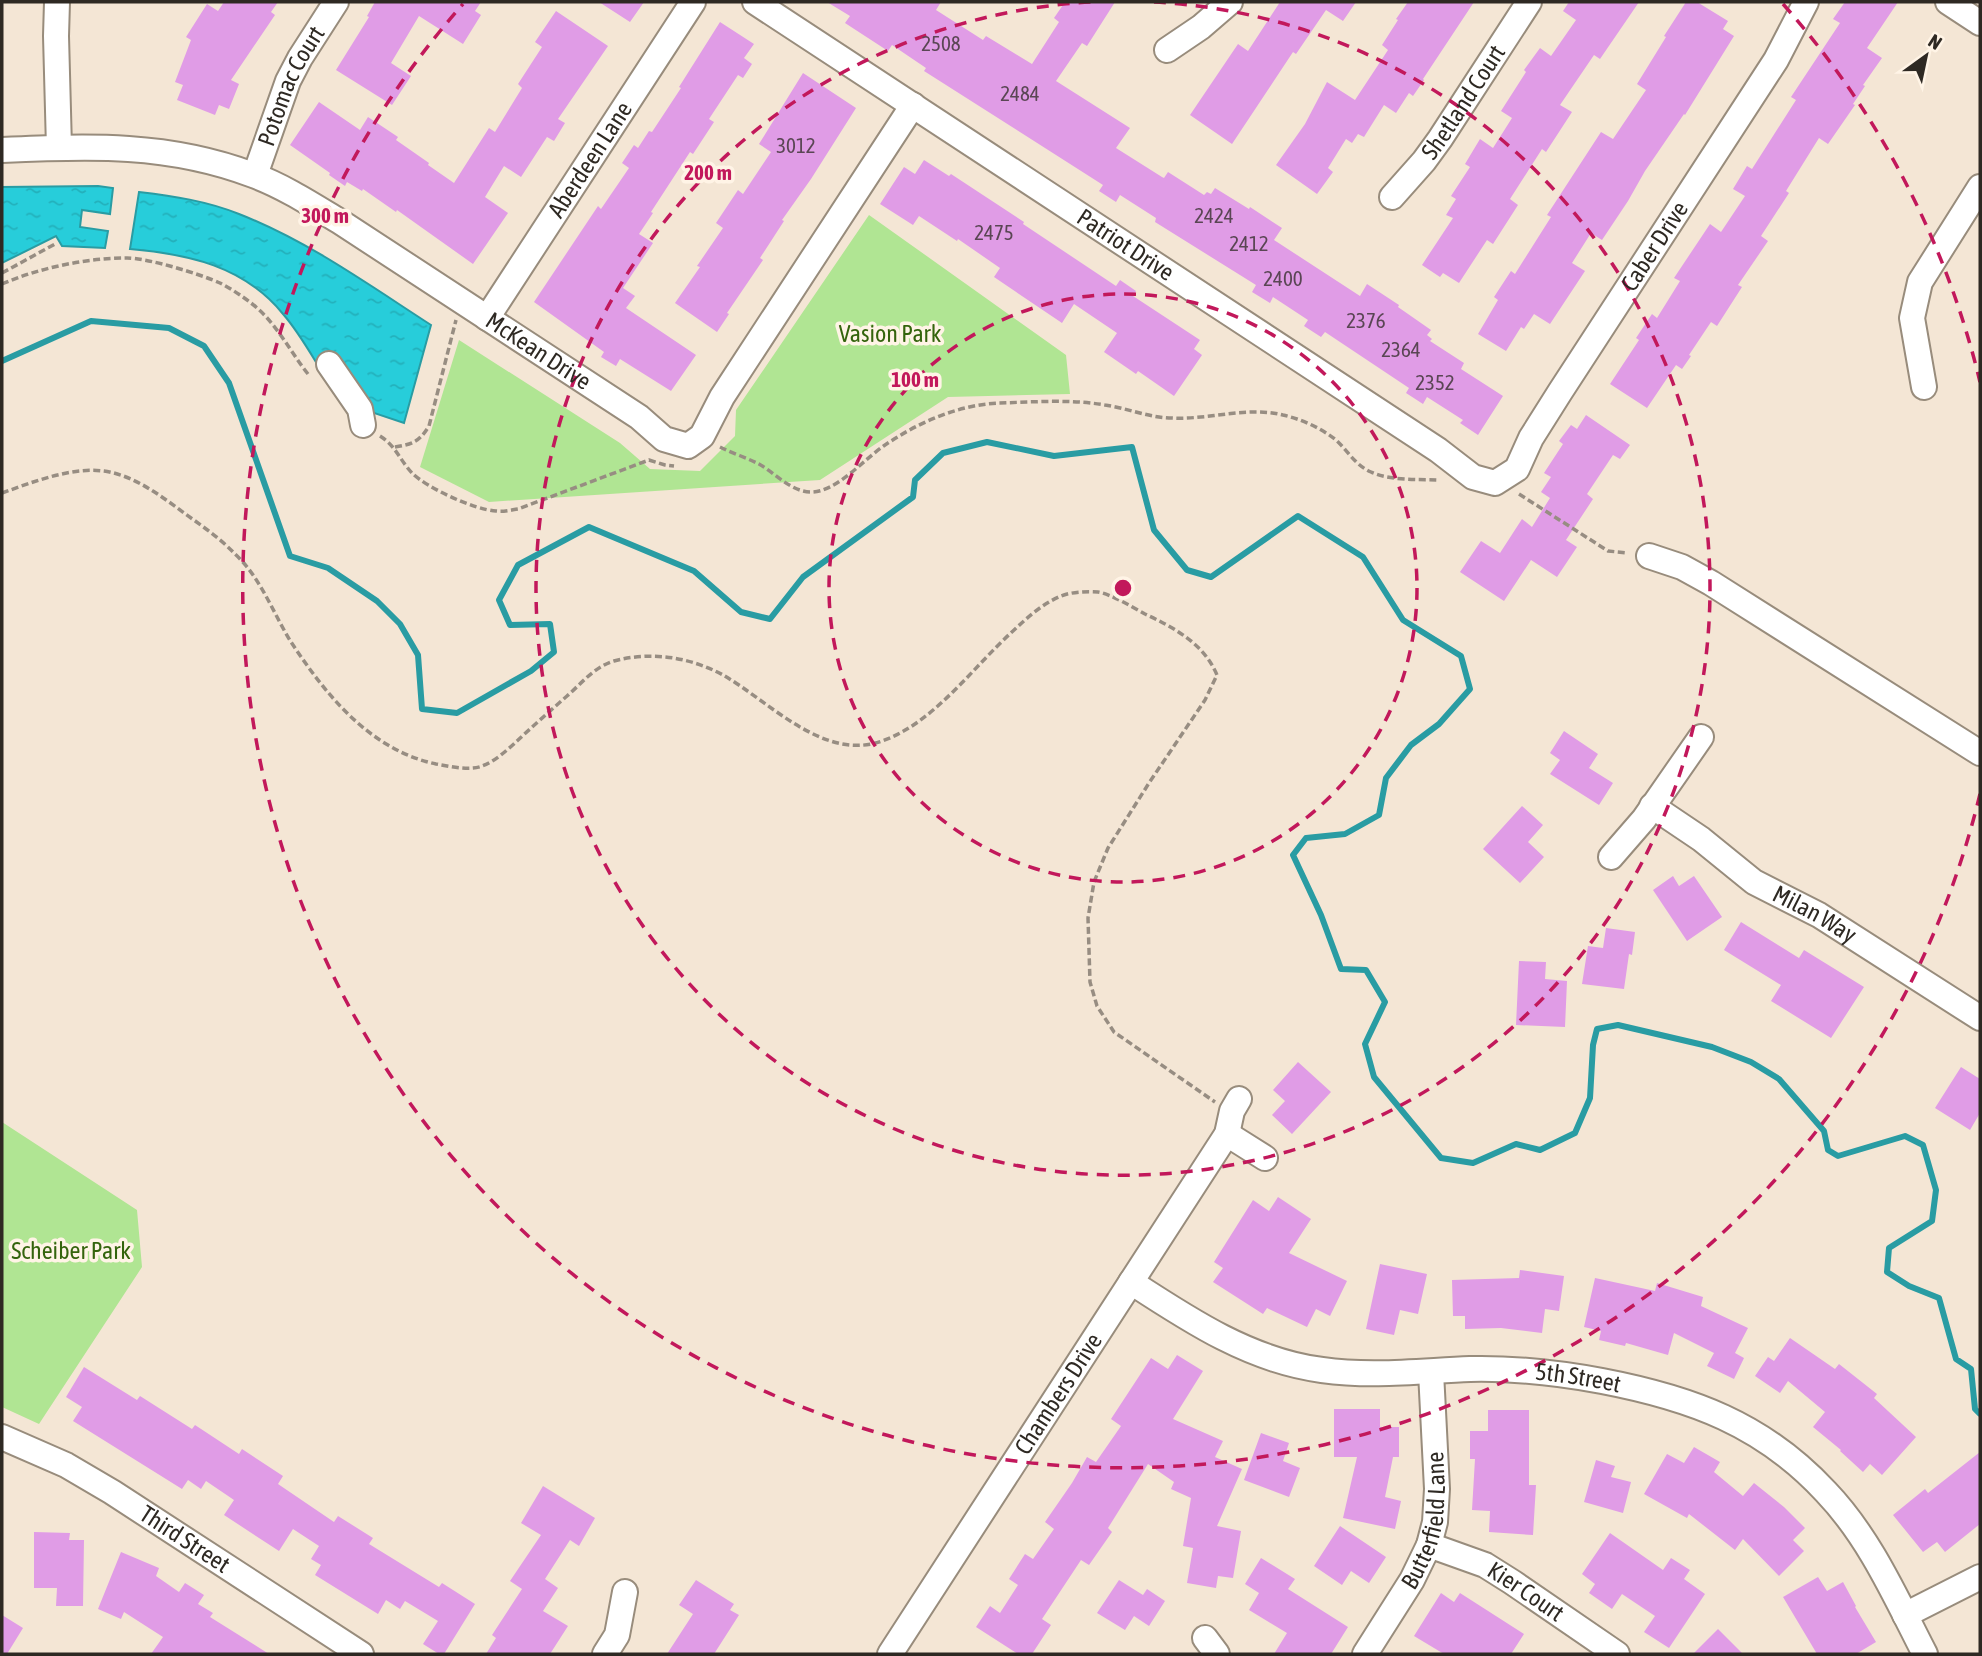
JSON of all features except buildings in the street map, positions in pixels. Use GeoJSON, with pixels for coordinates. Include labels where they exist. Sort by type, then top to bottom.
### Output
{"type":"FeatureCollection","features":[{"type":"Feature","properties":{"kind":"street"},"geometry":{"type":"LineString","coordinates":[[57,2],[59,148]]}},
{"type":"Feature","properties":{"kind":"street","name":"Potomac Court"},"geometry":{"type":"LineString","coordinates":[[255,175],[288,81],[336,2]]}},
{"type":"Feature","properties":{"kind":"street","name":"Aberdeen Lane"},"geometry":{"type":"LineString","coordinates":[[477,311],[693,2]]}},
{"type":"Feature","properties":{"kind":"street","name":"Patriot Drive"},"geometry":{"type":"LineString","coordinates":[[755,2],[1484,480]]}},
{"type":"Feature","properties":{"kind":"street"},"geometry":{"type":"LineString","coordinates":[[1167,50],[1201,27],[1230,2]]}},
{"type":"Feature","properties":{"kind":"street","name":"Shetland Court"},"geometry":{"type":"LineString","coordinates":[[1392,197],[1440,139],[1529,2]]}},
{"type":"Feature","properties":{"kind":"street","name":"Caber Drive"},"geometry":{"type":"LineString","coordinates":[[1484,480],[1517,469],[1531,438],[1560,392],[1776,60],[1806,2]]}},
{"type":"Feature","properties":{"kind":"street"},"geometry":{"type":"LineString","coordinates":[[1952,5],[1980,23]]}},
{"type":"Feature","properties":{"kind":"street","name":"McKean Drive"},"geometry":{"type":"LineString","coordinates":[[2,150],[120,148],[159,151],[255,175],[338,220],[639,418],[664,439],[688,446],[702,436],[722,397],[913,105]]}},
{"type":"Feature","properties":{"kind":"street"},"geometry":{"type":"LineString","coordinates":[[1924,387],[1912,318],[1920,282],[1980,187]]}},
{"type":"Feature","properties":{"kind":"street"},"geometry":{"type":"LineString","coordinates":[[318,369],[360,409],[363,425]]}},
{"type":"Feature","properties":{"kind":"street"},"geometry":{"type":"LineString","coordinates":[[1649,556],[1682,567],[1711,583],[1980,752]]}},
{"type":"Feature","properties":{"kind":"street"},"geometry":{"type":"LineString","coordinates":[[1611,857],[1629,838],[1701,737]]}},
{"type":"Feature","properties":{"kind":"street","name":"Milan Way"},"geometry":{"type":"LineString","coordinates":[[1652,806],[1701,839],[1754,882],[1819,915],[1980,1017]]}},
{"type":"Feature","properties":{"kind":"street"},"geometry":{"type":"LineString","coordinates":[[1233,1114],[1265,1158]]}},
{"type":"Feature","properties":{"kind":"street","name":"Chambers Drive"},"geometry":{"type":"LineString","coordinates":[[890,1654],[1131,1283],[1233,1114]]}},
{"type":"Feature","properties":{"kind":"street","name":"5th Street"},"geometry":{"type":"LineString","coordinates":[[1131,1283],[1244,1348],[1320,1370],[1366,1374],[1482,1370],[1562,1374],[1678,1398],[1719,1414],[1786,1455],[1826,1492],[1869,1547],[1925,1654]]}},
{"type":"Feature","properties":{"kind":"street","name":"Butterfield Lane"},"geometry":{"type":"LineString","coordinates":[[1365,1654],[1412,1580],[1429,1545],[1437,1489],[1431,1372]]}},
{"type":"Feature","properties":{"kind":"street","name":"Third Street"},"geometry":{"type":"LineString","coordinates":[[2,1437],[66,1465],[112,1492],[361,1654]]}},
{"type":"Feature","properties":{"kind":"street","name":"Kier Court"},"geometry":{"type":"LineString","coordinates":[[1429,1545],[1485,1565],[1616,1654]]}},
{"type":"Feature","properties":{"kind":"street"},"geometry":{"type":"LineString","coordinates":[[1905,1615],[1980,1577]]}},
{"type":"Feature","properties":{"kind":"street"},"geometry":{"type":"LineString","coordinates":[[605,1654],[617,1635],[625,1592]]}},
{"type":"Feature","properties":{"kind":"path"},"geometry":{"type":"LineString","coordinates":[[2,273],[55,244]]}},
{"type":"Feature","properties":{"kind":"path"},"geometry":{"type":"LineString","coordinates":[[2,284],[50,269],[100,259],[130,258],[169,266],[220,283],[252,304],[318,369]]}},
{"type":"Feature","properties":{"kind":"path"},"geometry":{"type":"LineString","coordinates":[[395,447],[412,444],[422,437],[429,426],[454,323],[477,311]]}},
{"type":"Feature","properties":{"kind":"path"},"geometry":{"type":"LineString","coordinates":[[712,454],[720,447],[758,464],[794,488],[810,492],[826,489],[886,445],[923,423],[959,408],[1069,401],[1168,418],[1252,411],[1280,414],[1304,421],[1335,440],[1352,459],[1371,472],[1404,479],[1484,480],[1529,499],[1608,551],[1649,556]]}},
{"type":"Feature","properties":{"kind":"path"},"geometry":{"type":"LineString","coordinates":[[363,425],[395,447],[414,475],[439,491],[477,508],[498,512],[519,509],[649,460],[665,466],[681,467]]}},
{"type":"Feature","properties":{"kind":"path"},"geometry":{"type":"LineString","coordinates":[[2,493],[66,473],[100,471],[123,476],[154,491],[236,554],[267,596],[290,639],[318,680],[347,714],[379,740],[418,760],[452,767],[476,769],[501,755],[590,674],[611,662],[644,655],[685,659],[721,674],[829,742],[854,747],[881,742],[908,729],[930,712],[1038,608],[1064,594],[1101,592],[1153,617],[1193,641],[1210,660],[1217,676],[1205,700],[1108,848],[1094,882],[1088,918],[1090,982],[1097,1006],[1114,1032],[1233,1114]]}},
{"type":"Feature","properties":{"kind":"green space","name":"Vasion Park"},"geometry":{"type":"Polygon","coordinates":[[[869,215],[1066,355],[1070,394],[948,397],[820,480],[489,502],[420,467],[459,340],[620,443],[650,469],[700,471],[735,436],[736,410],[869,215]]]}},
{"type":"Feature","properties":{"kind":"green space","name":"Scheiber Park"},"geometry":{"type":"Polygon","coordinates":[[[2,1122],[137,1210],[142,1267],[39,1424],[2,1407],[2,1122]]]}},
{"type":"Feature","properties":{"kind":"water"},"geometry":{"type":"Polygon","coordinates":[[[2,187],[113,188],[110,214],[82,210],[80,227],[108,231],[105,248],[62,246],[56,236],[2,263],[2,187]]]}},
{"type":"Feature","properties":{"kind":"water"},"geometry":{"type":"Polygon","coordinates":[[[139,192],[202,202],[265,225],[338,265],[431,325],[404,423],[374,413],[335,360],[319,367],[288,320],[251,284],[214,265],[194,259],[130,249],[139,192]]]}},
{"type":"Feature","properties":{"kind":"waterway"},"geometry":{"type":"LineString","coordinates":[[2,361],[91,321],[169,328],[204,346],[229,383],[290,556],[328,568],[377,601],[400,624],[418,655],[422,709],[457,713],[531,671],[554,652],[550,624],[510,625],[499,600],[518,565],[589,527],[694,571],[741,612],[770,619],[803,577],[913,497],[915,480],[943,453],[987,442],[1054,456],[1132,447],[1154,530],[1187,570],[1211,577],[1298,516],[1363,557],[1403,620],[1461,656],[1470,689],[1439,724],[1411,745],[1386,778],[1379,815],[1345,834],[1306,838],[1293,855],[1321,915],[1341,969],[1366,970],[1385,1002],[1365,1044],[1374,1077],[1441,1158],[1473,1163],[1516,1144],[1540,1150],[1575,1133],[1590,1098],[1593,1045],[1597,1029],[1618,1025],[1712,1047],[1751,1062],[1779,1079],[1824,1131],[1828,1150],[1838,1156],[1905,1136],[1923,1145],[1936,1190],[1932,1221],[1889,1248],[1887,1272],[1909,1286],[1939,1298],[1956,1359],[1971,1369],[1975,1409],[1980,1414]]}}]}
